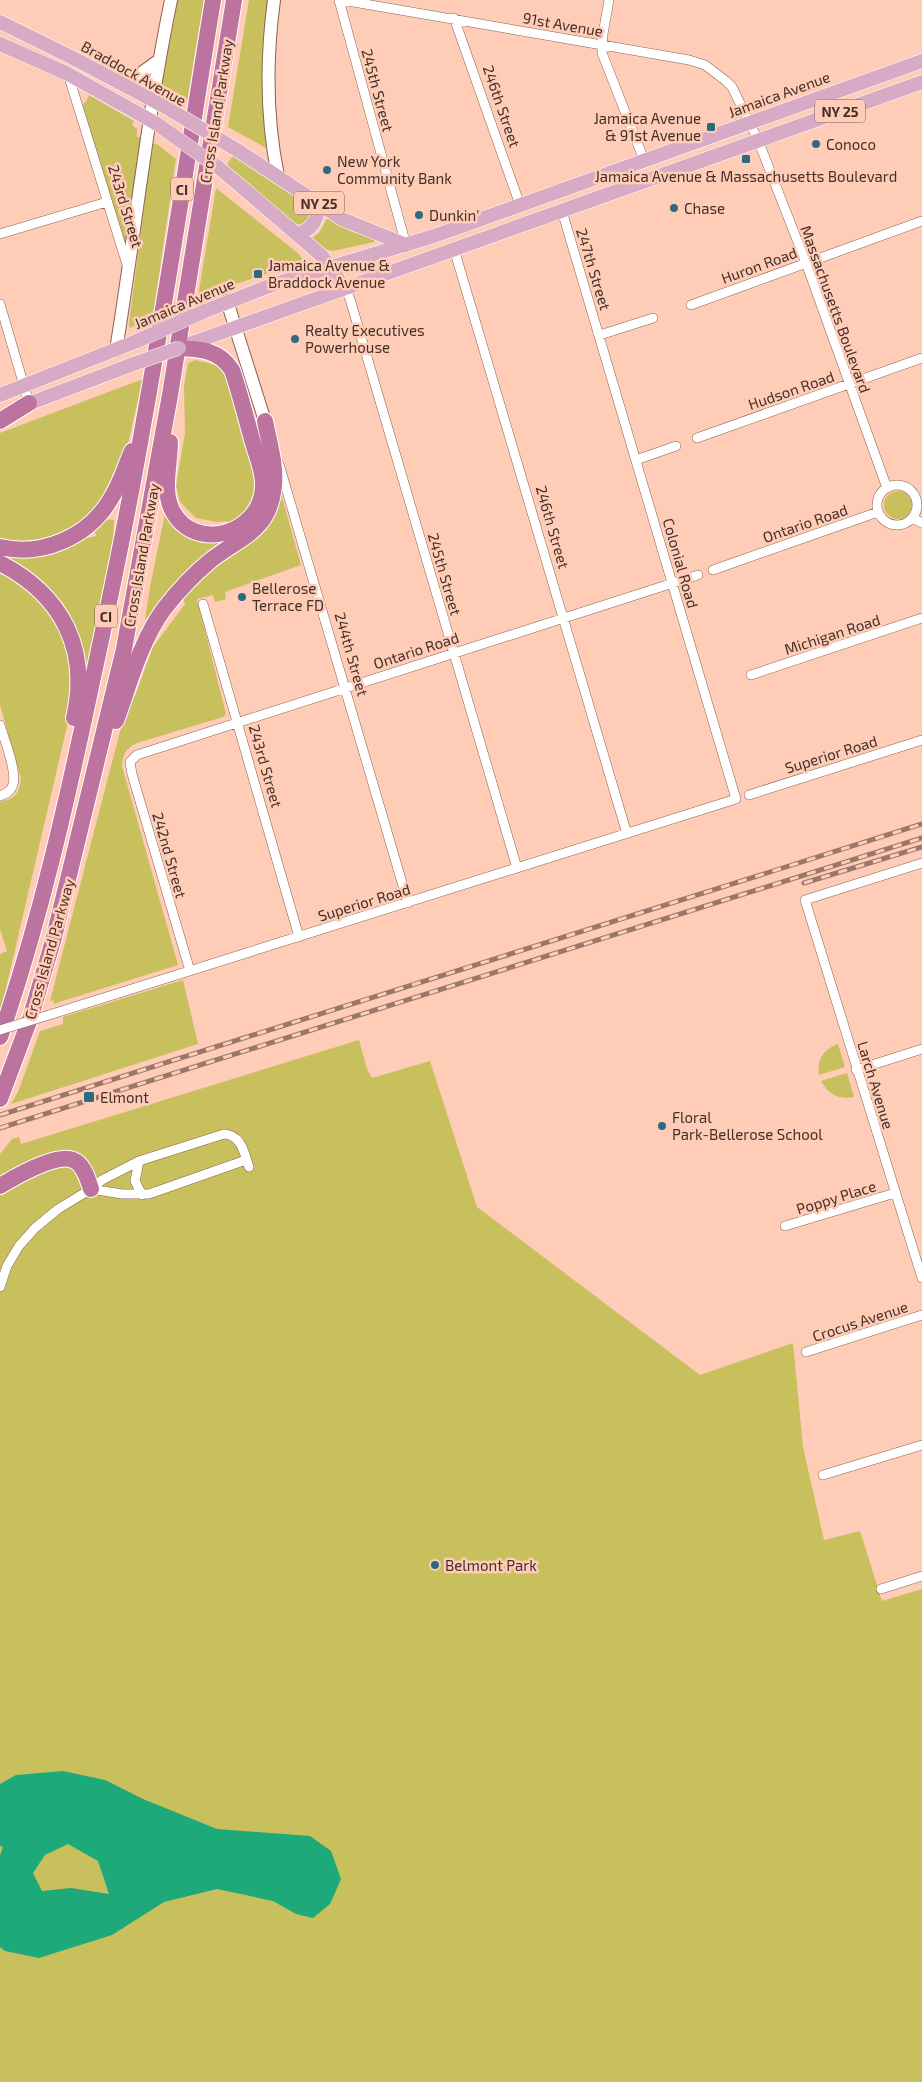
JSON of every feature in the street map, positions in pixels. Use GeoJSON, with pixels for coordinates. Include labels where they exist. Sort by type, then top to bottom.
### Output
{"type":"FeatureCollection","features":[{"type":"Feature","properties":{"kind":"highway","name":"Cross Island Parkway"},"geometry":{"type":"LineString","coordinates":[[0,1037],[36,921],[63,813],[118,562],[145,418],[213,0]]}},
{"type":"Feature","properties":{"kind":"highway","name":"Cross Island Parkway"},"geometry":{"type":"LineString","coordinates":[[0,1099],[30,1018],[45,969],[92,786],[124,649],[170,395],[234,0]]}},
{"type":"Feature","properties":{"kind":"highway"},"geometry":{"type":"LineString","coordinates":[[170,395],[167,488],[172,511],[181,521],[194,530],[216,534],[230,532],[243,525],[254,514],[263,492],[263,478],[232,370],[217,354],[198,345],[179,348]]}},
{"type":"Feature","properties":{"kind":"highway"},"geometry":{"type":"LineString","coordinates":[[0,421],[29,403]]}},
{"type":"Feature","properties":{"kind":"highway"},"geometry":{"type":"LineString","coordinates":[[0,547],[20,550],[51,546],[80,532],[97,518],[114,493],[145,418]]}},
{"type":"Feature","properties":{"kind":"highway"},"geometry":{"type":"LineString","coordinates":[[92,786],[143,648],[163,610],[193,576],[212,559],[250,535],[266,515],[272,497],[274,479],[265,421]]}},
{"type":"Feature","properties":{"kind":"highway"},"geometry":{"type":"LineString","coordinates":[[0,563],[30,580],[52,602],[73,646],[78,672],[77,698],[69,739],[63,813]]}},
{"type":"Feature","properties":{"kind":"highway"},"geometry":{"type":"LineString","coordinates":[[0,1186],[29,1170],[54,1160],[67,1158],[73,1160],[82,1168],[91,1189]]}},
{"type":"Feature","properties":{"kind":"main road","name":"Braddock Avenue"},"geometry":{"type":"LineString","coordinates":[[0,22],[157,103],[237,150],[356,225],[406,245]]}},
{"type":"Feature","properties":{"kind":"main road","name":"NY 25"},"geometry":{"type":"LineString","coordinates":[[0,44],[68,74],[153,121],[220,168],[322,256],[345,288],[922,82]]}},
{"type":"Feature","properties":{"kind":"main road","name":"Jamaica Avenue"},"geometry":{"type":"LineString","coordinates":[[0,395],[116,350],[227,301],[406,245],[922,61]]}},
{"type":"Feature","properties":{"kind":"main road"},"geometry":{"type":"LineString","coordinates":[[562,211],[567,197],[600,182],[610,172]]}},
{"type":"Feature","properties":{"kind":"main road"},"geometry":{"type":"LineString","coordinates":[[297,234],[307,231],[314,225],[317,218],[318,202]]}},
{"type":"Feature","properties":{"kind":"main road","name":"246th Street"},"geometry":{"type":"LineString","coordinates":[[448,230],[454,249]]}},
{"type":"Feature","properties":{"kind":"main road"},"geometry":{"type":"LineString","coordinates":[[396,270],[403,259],[406,245]]}},
{"type":"Feature","properties":{"kind":"main road"},"geometry":{"type":"LineString","coordinates":[[198,345],[236,327],[345,288]]}},
{"type":"Feature","properties":{"kind":"main road"},"geometry":{"type":"LineString","coordinates":[[0,415],[179,348]]}},
{"type":"Feature","properties":{"kind":"street"},"geometry":{"type":"LineString","coordinates":[[129,271],[157,103],[158,61],[171,0]]}},
{"type":"Feature","properties":{"kind":"street"},"geometry":{"type":"LineString","coordinates":[[274,0],[268,66],[268,103],[270,140],[278,176]]}},
{"type":"Feature","properties":{"kind":"street","name":"91st Avenue"},"geometry":{"type":"LineString","coordinates":[[340,0],[454,18],[689,60],[705,65],[720,75],[732,87],[758,140]]}},
{"type":"Feature","properties":{"kind":"street","name":"245th Street"},"geometry":{"type":"LineString","coordinates":[[340,0],[406,245]]}},
{"type":"Feature","properties":{"kind":"street"},"geometry":{"type":"LineString","coordinates":[[609,0],[602,53],[644,160]]}},
{"type":"Feature","properties":{"kind":"street","name":"246th Street"},"geometry":{"type":"LineString","coordinates":[[454,18],[520,204]]}},
{"type":"Feature","properties":{"kind":"street"},"geometry":{"type":"LineString","coordinates":[[119,82],[140,74],[158,61]]}},
{"type":"Feature","properties":{"kind":"street","name":"243rd Street"},"geometry":{"type":"LineString","coordinates":[[68,74],[129,271],[116,350]]}},
{"type":"Feature","properties":{"kind":"street","name":"Massachusetts Boulevard"},"geometry":{"type":"LineString","coordinates":[[758,140],[806,263],[886,488]]}},
{"type":"Feature","properties":{"kind":"street"},"geometry":{"type":"LineString","coordinates":[[0,234],[107,202]]}},
{"type":"Feature","properties":{"kind":"street","name":"247th Street"},"geometry":{"type":"LineString","coordinates":[[562,211],[600,335]]}},
{"type":"Feature","properties":{"kind":"street","name":"Huron Road"},"geometry":{"type":"LineString","coordinates":[[691,305],[922,221]]}},
{"type":"Feature","properties":{"kind":"street","name":"246th Street"},"geometry":{"type":"LineString","coordinates":[[454,249],[627,834]]}},
{"type":"Feature","properties":{"kind":"street","name":"245th Street"},"geometry":{"type":"LineString","coordinates":[[345,288],[518,868]]}},
{"type":"Feature","properties":{"kind":"street","name":"244th Street"},"geometry":{"type":"LineString","coordinates":[[227,301],[296,519],[408,903]]}},
{"type":"Feature","properties":{"kind":"street"},"geometry":{"type":"LineString","coordinates":[[0,304],[29,403]]}},
{"type":"Feature","properties":{"kind":"street"},"geometry":{"type":"LineString","coordinates":[[600,335],[653,318]]}},
{"type":"Feature","properties":{"kind":"street","name":"Colonial Road"},"geometry":{"type":"LineString","coordinates":[[600,335],[736,799]]}},
{"type":"Feature","properties":{"kind":"street","name":"Hudson Road"},"geometry":{"type":"LineString","coordinates":[[697,438],[922,358]]}},
{"type":"Feature","properties":{"kind":"street"},"geometry":{"type":"LineString","coordinates":[[636,460],[676,446]]}},
{"type":"Feature","properties":{"kind":"street"},"geometry":{"type":"LineString","coordinates":[[898,485],[904,486],[919,497],[913,518],[901,525],[887,522],[878,512],[878,498],[886,488],[898,485]]}},
{"type":"Feature","properties":{"kind":"street","name":"Ontario Road"},"geometry":{"type":"LineString","coordinates":[[713,570],[878,512]]}},
{"type":"Feature","properties":{"kind":"street"},"geometry":{"type":"LineString","coordinates":[[913,518],[922,523]]}},
{"type":"Feature","properties":{"kind":"street","name":"Ontario Road"},"geometry":{"type":"LineString","coordinates":[[142,752],[698,575]]}},
{"type":"Feature","properties":{"kind":"street","name":"243rd Street"},"geometry":{"type":"LineString","coordinates":[[203,604],[299,937]]}},
{"type":"Feature","properties":{"kind":"street","name":"Michigan Road"},"geometry":{"type":"LineString","coordinates":[[751,675],[922,618]]}},
{"type":"Feature","properties":{"kind":"street"},"geometry":{"type":"LineString","coordinates":[[0,725],[14,773],[14,786],[10,791],[0,796]]}},
{"type":"Feature","properties":{"kind":"street","name":"Superior Road"},"geometry":{"type":"LineString","coordinates":[[749,795],[922,740]]}},
{"type":"Feature","properties":{"kind":"street","name":"242nd Street"},"geometry":{"type":"LineString","coordinates":[[142,752],[132,758],[130,762],[132,774],[190,971]]}},
{"type":"Feature","properties":{"kind":"street","name":"Superior Road"},"geometry":{"type":"LineString","coordinates":[[0,1030],[736,799]]}},
{"type":"Feature","properties":{"kind":"street","name":"Larch Avenue"},"geometry":{"type":"LineString","coordinates":[[922,863],[805,900],[856,1070],[922,1278]]}},
{"type":"Feature","properties":{"kind":"street"},"geometry":{"type":"LineString","coordinates":[[856,1070],[922,1049]]}},
{"type":"Feature","properties":{"kind":"street"},"geometry":{"type":"LineString","coordinates":[[0,1287],[13,1256],[30,1233],[58,1210],[102,1180],[139,1161],[229,1134],[238,1140],[243,1148],[247,1163],[192,1178],[156,1192],[142,1195],[91,1189]]}},
{"type":"Feature","properties":{"kind":"street"},"geometry":{"type":"LineString","coordinates":[[139,1161],[135,1181],[142,1195]]}},
{"type":"Feature","properties":{"kind":"street","name":"Poppy Place"},"geometry":{"type":"LineString","coordinates":[[785,1226],[896,1193]]}},
{"type":"Feature","properties":{"kind":"street","name":"Crocus Avenue"},"geometry":{"type":"LineString","coordinates":[[806,1352],[922,1315]]}},
{"type":"Feature","properties":{"kind":"street"},"geometry":{"type":"LineString","coordinates":[[823,1476],[922,1446]]}},
{"type":"Feature","properties":{"kind":"street"},"geometry":{"type":"LineString","coordinates":[[881,1589],[922,1576]]}},
{"type":"Feature","properties":{"kind":"shaded area"},"geometry":{"type":"Polygon","coordinates":[[[178,0],[204,0],[187,102],[161,86],[178,0]]]}},
{"type":"Feature","properties":{"kind":"shaded area"},"geometry":{"type":"Polygon","coordinates":[[[249,0],[269,0],[263,90],[266,148],[228,127],[249,0]]]}},
{"type":"Feature","properties":{"kind":"shaded area"},"geometry":{"type":"Polygon","coordinates":[[[89,95],[134,121],[132,125],[137,129],[137,137],[141,137],[126,249],[81,105],[86,102],[89,95]]]}},
{"type":"Feature","properties":{"kind":"shaded area"},"geometry":{"type":"Polygon","coordinates":[[[152,143],[157,144],[176,159],[153,316],[130,328],[129,324],[152,143]]]}},
{"type":"Feature","properties":{"kind":"shaded area"},"geometry":{"type":"Polygon","coordinates":[[[234,154],[309,203],[314,212],[305,225],[293,224],[226,166],[234,154]]]}},
{"type":"Feature","properties":{"kind":"shaded area"},"geometry":{"type":"Polygon","coordinates":[[[216,188],[299,254],[302,259],[298,263],[198,297],[216,188]]]}},
{"type":"Feature","properties":{"kind":"shaded area"},"geometry":{"type":"Polygon","coordinates":[[[327,219],[331,219],[351,231],[375,239],[374,242],[333,251],[324,249],[312,238],[319,233],[327,219]]]}},
{"type":"Feature","properties":{"kind":"shaded area"},"geometry":{"type":"Polygon","coordinates":[[[196,360],[215,365],[217,361],[229,376],[258,480],[249,511],[229,527],[227,521],[217,522],[196,518],[180,502],[176,486],[185,433],[184,386],[188,363],[196,360]]]}},
{"type":"Feature","properties":{"kind":"shaded area"},"geometry":{"type":"Polygon","coordinates":[[[143,379],[124,460],[106,502],[79,528],[41,543],[0,540],[0,433],[143,379]]]}},
{"type":"Feature","properties":{"kind":"shaded area"},"geometry":{"type":"Polygon","coordinates":[[[280,490],[301,565],[225,592],[226,599],[215,602],[213,595],[197,599],[226,714],[223,717],[137,743],[128,749],[123,758],[122,766],[178,965],[53,1004],[54,1000],[50,1001],[129,697],[135,696],[153,647],[185,604],[183,598],[280,490]]]}},
{"type":"Feature","properties":{"kind":"shaded area"},"geometry":{"type":"Polygon","coordinates":[[[898,491],[908,495],[912,505],[908,515],[898,519],[888,515],[884,505],[888,495],[898,491]]]}},
{"type":"Feature","properties":{"kind":"shaded area"},"geometry":{"type":"Polygon","coordinates":[[[167,504],[204,541],[218,543],[219,547],[189,573],[145,620],[150,587],[167,504]]]}},
{"type":"Feature","properties":{"kind":"shaded area"},"geometry":{"type":"Polygon","coordinates":[[[102,519],[114,520],[113,545],[83,688],[56,598],[39,580],[20,565],[0,555],[97,536],[93,530],[102,519]]]}},
{"type":"Feature","properties":{"kind":"shaded area"},"geometry":{"type":"Polygon","coordinates":[[[0,570],[15,579],[48,607],[71,649],[75,692],[0,1014],[0,954],[7,951],[0,929],[0,802],[15,795],[21,778],[0,705],[0,570]]]}},
{"type":"Feature","properties":{"kind":"shaded area"},"geometry":{"type":"Polygon","coordinates":[[[183,980],[198,1044],[11,1104],[18,1092],[40,1031],[63,1024],[63,1017],[183,980]]]}},
{"type":"Feature","properties":{"kind":"shaded area","name":"Belmont Park"},"geometry":{"type":"Polygon","coordinates":[[[359,1040],[367,1069],[372,1078],[430,1061],[477,1207],[700,1375],[793,1343],[803,1447],[824,1540],[860,1531],[882,1601],[922,1589],[922,2082],[0,2082],[0,1154],[12,1139],[19,1137],[21,1144],[359,1040]]]}},
{"type":"Feature","properties":{"kind":"shaded area"},"geometry":{"type":"Polygon","coordinates":[[[838,1044],[845,1067],[819,1075],[818,1070],[822,1056],[838,1044]]]}},
{"type":"Feature","properties":{"kind":"shaded area"},"geometry":{"type":"Polygon","coordinates":[[[847,1073],[854,1097],[844,1098],[834,1095],[821,1081],[847,1073]]]}},
{"type":"Feature","properties":{"kind":"shaded area"},"geometry":{"type":"Polygon","coordinates":[[[63,1771],[105,1780],[143,1799],[217,1829],[310,1836],[331,1851],[341,1879],[330,1904],[313,1918],[296,1914],[273,1901],[217,1889],[164,1902],[112,1935],[39,1958],[5,1951],[0,1947],[0,1855],[3,1847],[0,1846],[0,1784],[16,1775],[63,1771]],[[68,1844],[45,1855],[33,1873],[42,1891],[71,1888],[109,1894],[98,1861],[68,1844]]]}},
{"type":"Feature","properties":{"kind":"railway"},"geometry":{"type":"LineString","coordinates":[[0,1115],[922,824]]}},
{"type":"Feature","properties":{"kind":"railway"},"geometry":{"type":"LineString","coordinates":[[0,1128],[922,838]]}},
{"type":"Feature","properties":{"kind":"railway"},"geometry":{"type":"LineString","coordinates":[[804,883],[922,847]]}},
{"type":"Feature","properties":{"kind":"place","name":"Jamaica Avenue & 91st Avenue"},"geometry":{"type":"Point","coordinates":[711,127]}},
{"type":"Feature","properties":{"kind":"place","name":"Conoco"},"geometry":{"type":"Point","coordinates":[816,144]}},
{"type":"Feature","properties":{"kind":"place","name":"Jamaica Avenue & Massachusetts Boulevard"},"geometry":{"type":"Point","coordinates":[746,159]}},
{"type":"Feature","properties":{"kind":"place","name":"New York Community Bank"},"geometry":{"type":"Point","coordinates":[327,170]}},
{"type":"Feature","properties":{"kind":"place","name":"Chase"},"geometry":{"type":"Point","coordinates":[674,208]}},
{"type":"Feature","properties":{"kind":"place","name":"Dunkin'"},"geometry":{"type":"Point","coordinates":[419,215]}},
{"type":"Feature","properties":{"kind":"place","name":"Jamaica Avenue & Braddock Avenue"},"geometry":{"type":"Point","coordinates":[258,274]}},
{"type":"Feature","properties":{"kind":"place","name":"Realty Executives Powerhouse"},"geometry":{"type":"Point","coordinates":[295,339]}},
{"type":"Feature","properties":{"kind":"place","name":"Bellerose Terrace FD"},"geometry":{"type":"Point","coordinates":[242,597]}},
{"type":"Feature","properties":{"kind":"place","name":"Elmont"},"geometry":{"type":"Point","coordinates":[89,1097]}},
{"type":"Feature","properties":{"kind":"place","name":"Floral Park-Bellerose School"},"geometry":{"type":"Point","coordinates":[662,1126]}},
{"type":"Feature","properties":{"kind":"place","name":"Belmont Park"},"geometry":{"type":"Point","coordinates":[435,1565]}}]}
